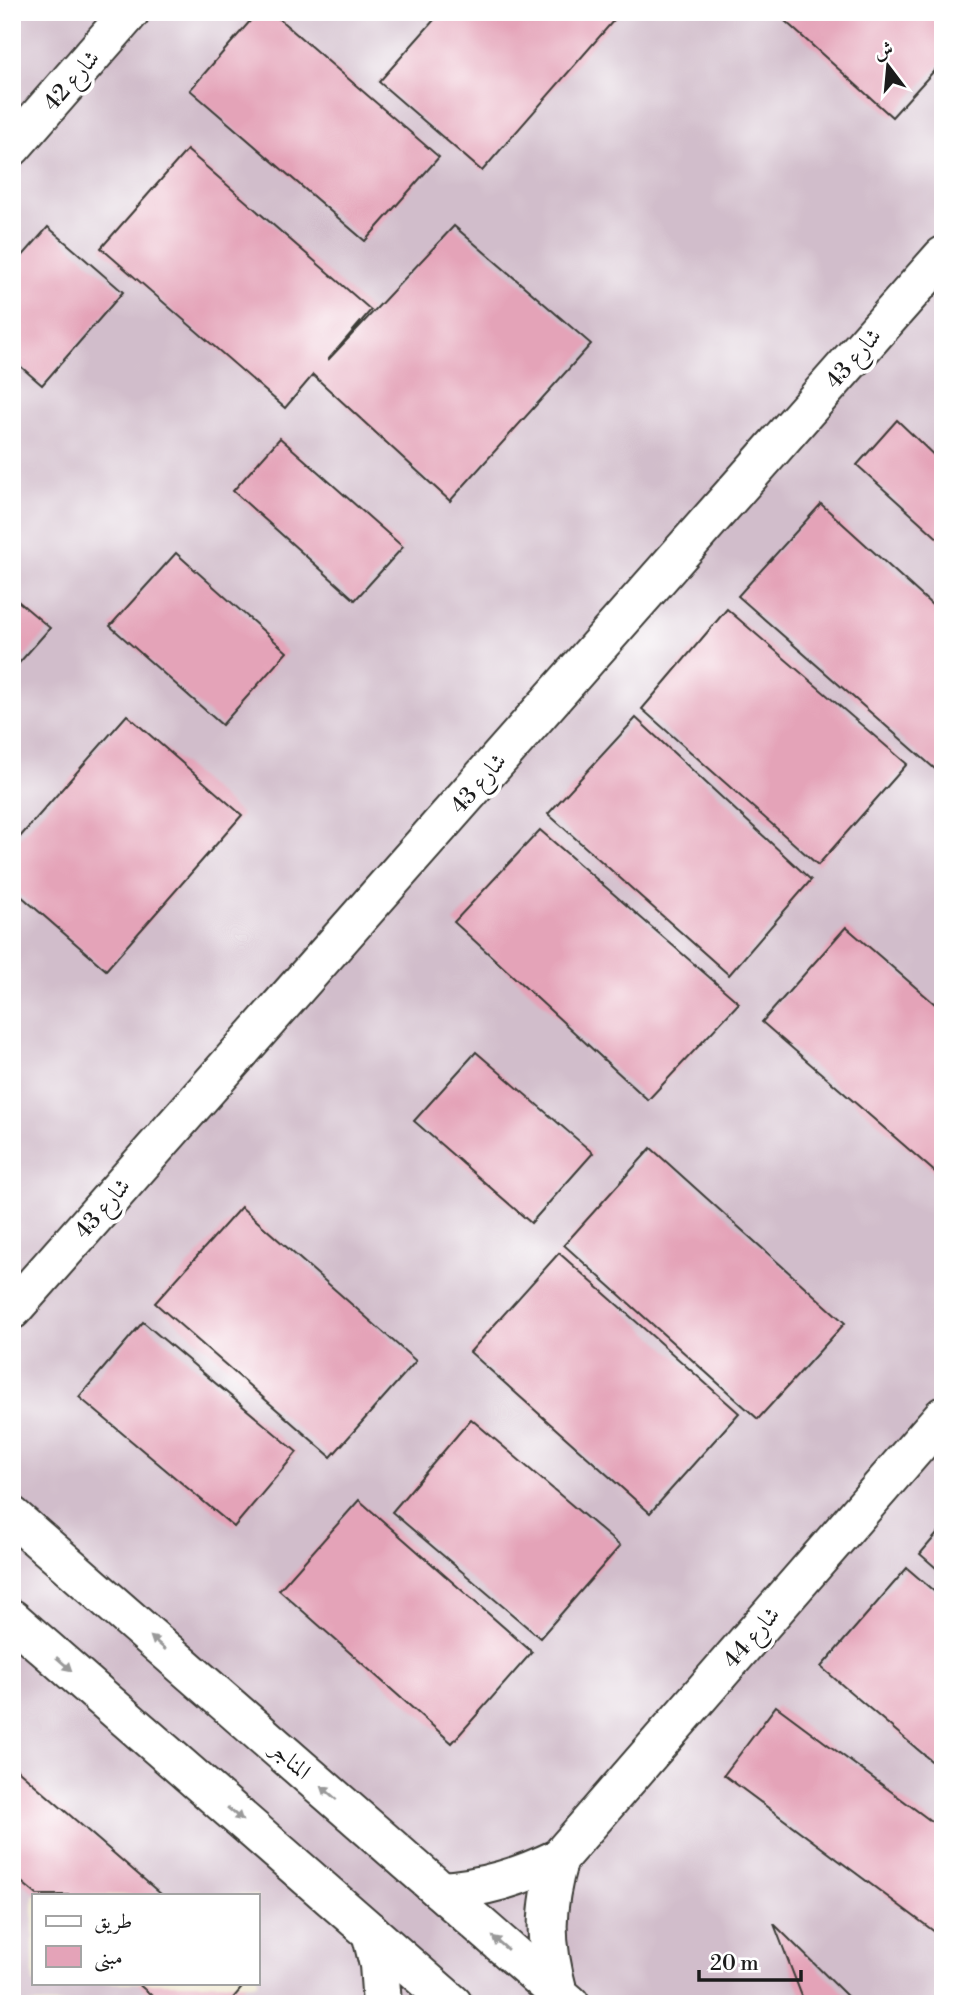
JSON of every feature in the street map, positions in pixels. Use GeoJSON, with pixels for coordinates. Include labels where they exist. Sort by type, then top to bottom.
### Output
{"type":"FeatureCollection","features":[{"type":"Feature","properties":{"kind":"street","name":"شارع 42"},"geometry":{"type":"LineString","coordinates":[[12,148],[130,12]]}},
{"type":"Feature","properties":{"kind":"street","name":"شارع 43"},"geometry":{"type":"LineString","coordinates":[[12,1310],[943,256]]}},
{"type":"Feature","properties":{"kind":"street","name":"شارع 44"},"geometry":{"type":"LineString","coordinates":[[442,1891],[472,1889],[502,1882],[559,1858],[943,1416]]}},
{"type":"Feature","properties":{"kind":"street","name":"المناجر"},"geometry":{"type":"LineString","coordinates":[[12,1516],[564,1999]]}},
{"type":"Feature","properties":{"kind":"street"},"geometry":{"type":"LineString","coordinates":[[12,1619],[453,2004]]}},
{"type":"Feature","properties":{"kind":"street","name":"شارع 44"},"geometry":{"type":"LineString","coordinates":[[559,1858],[549,1891],[546,1926],[549,1960],[564,1999]]}},
{"type":"Feature","properties":{"kind":"street"},"geometry":{"type":"LineString","coordinates":[[371,1932],[379,1965],[382,2004]]}},
{"type":"Feature","properties":{"kind":"shaded area"},"geometry":{"type":"Polygon","coordinates":[[[12,12],[943,12],[943,2004],[12,2004],[12,12]]]}},
{"type":"Feature","properties":{"kind":"building"},"geometry":{"type":"Polygon","coordinates":[[[258,12],[271,12],[439,157],[365,241],[190,90],[258,12]]]}},
{"type":"Feature","properties":{"kind":"building"},"geometry":{"type":"Polygon","coordinates":[[[441,12],[621,12],[482,171],[379,82],[441,12]]]}},
{"type":"Feature","properties":{"kind":"building"},"geometry":{"type":"Polygon","coordinates":[[[775,12],[943,12],[943,61],[892,117],[775,12]]]}},
{"type":"Feature","properties":{"kind":"building"},"geometry":{"type":"Polygon","coordinates":[[[187,150],[371,310],[328,360],[454,226],[591,344],[450,501],[313,375],[285,408],[101,248],[187,150]]]}},
{"type":"Feature","properties":{"kind":"building"},"geometry":{"type":"Polygon","coordinates":[[[48,227],[123,292],[42,385],[12,359],[12,268],[48,227]]]}},
{"type":"Feature","properties":{"kind":"building"},"geometry":{"type":"Polygon","coordinates":[[[897,420],[943,464],[943,543],[857,465],[897,420]]]}},
{"type":"Feature","properties":{"kind":"building"},"geometry":{"type":"Polygon","coordinates":[[[280,438],[403,547],[355,600],[233,491],[280,438]]]}},
{"type":"Feature","properties":{"kind":"building"},"geometry":{"type":"Polygon","coordinates":[[[821,504],[943,615],[943,776],[738,596],[821,504]]]}},
{"type":"Feature","properties":{"kind":"building"},"geometry":{"type":"Polygon","coordinates":[[[176,553],[287,652],[222,725],[110,626],[176,553]]]}},
{"type":"Feature","properties":{"kind":"building"},"geometry":{"type":"Polygon","coordinates":[[[12,596],[50,628],[12,671],[12,596]]]}},
{"type":"Feature","properties":{"kind":"building"},"geometry":{"type":"Polygon","coordinates":[[[727,609],[907,764],[818,865],[642,709],[727,609]]]}},
{"type":"Feature","properties":{"kind":"building"},"geometry":{"type":"Polygon","coordinates":[[[127,715],[242,815],[106,970],[12,888],[12,846],[127,715]]]}},
{"type":"Feature","properties":{"kind":"building"},"geometry":{"type":"Polygon","coordinates":[[[636,718],[811,880],[729,975],[548,814],[636,718]]]}},
{"type":"Feature","properties":{"kind":"building"},"geometry":{"type":"Polygon","coordinates":[[[540,830],[739,1003],[648,1100],[454,922],[540,830]]]}},
{"type":"Feature","properties":{"kind":"building"},"geometry":{"type":"Polygon","coordinates":[[[846,927],[943,1011],[943,1179],[762,1022],[846,927]]]}},
{"type":"Feature","properties":{"kind":"building"},"geometry":{"type":"Polygon","coordinates":[[[476,1052],[593,1153],[531,1223],[414,1121],[476,1052]]]}},
{"type":"Feature","properties":{"kind":"building"},"geometry":{"type":"Polygon","coordinates":[[[651,1148],[845,1323],[758,1419],[564,1245],[651,1148]]]}},
{"type":"Feature","properties":{"kind":"building"},"geometry":{"type":"Polygon","coordinates":[[[241,1207],[416,1361],[331,1457],[155,1303],[241,1207]]]}},
{"type":"Feature","properties":{"kind":"building"},"geometry":{"type":"Polygon","coordinates":[[[559,1253],[739,1413],[650,1513],[470,1352],[559,1253]]]}},
{"type":"Feature","properties":{"kind":"building"},"geometry":{"type":"Polygon","coordinates":[[[143,1322],[297,1452],[234,1527],[79,1397],[143,1322]]]}},
{"type":"Feature","properties":{"kind":"building"},"geometry":{"type":"Polygon","coordinates":[[[471,1419],[620,1546],[540,1638],[392,1512],[471,1419]]]}},
{"type":"Feature","properties":{"kind":"building"},"geometry":{"type":"Polygon","coordinates":[[[359,1500],[532,1652],[452,1743],[279,1590],[359,1500]]]}},
{"type":"Feature","properties":{"kind":"building"},"geometry":{"type":"Polygon","coordinates":[[[943,1527],[943,1574],[920,1554],[943,1527]]]}},
{"type":"Feature","properties":{"kind":"building"},"geometry":{"type":"Polygon","coordinates":[[[907,1568],[943,1599],[943,1771],[821,1667],[907,1568]]]}},
{"type":"Feature","properties":{"kind":"building"},"geometry":{"type":"Polygon","coordinates":[[[776,1706],[943,1830],[943,1938],[724,1775],[776,1706]]]}},
{"type":"Feature","properties":{"kind":"building"},"geometry":{"type":"Polygon","coordinates":[[[12,1765],[161,1894],[36,1894],[12,1874],[12,1765]]]}},
{"type":"Feature","properties":{"kind":"building"},"geometry":{"type":"Polygon","coordinates":[[[774,1924],[855,2004],[805,2004],[774,1924]]]}},
{"type":"Feature","properties":{"kind":"building"},"geometry":{"type":"Polygon","coordinates":[[[138,1984],[245,1984],[228,2004],[162,2004],[138,1984]]]}}]}
